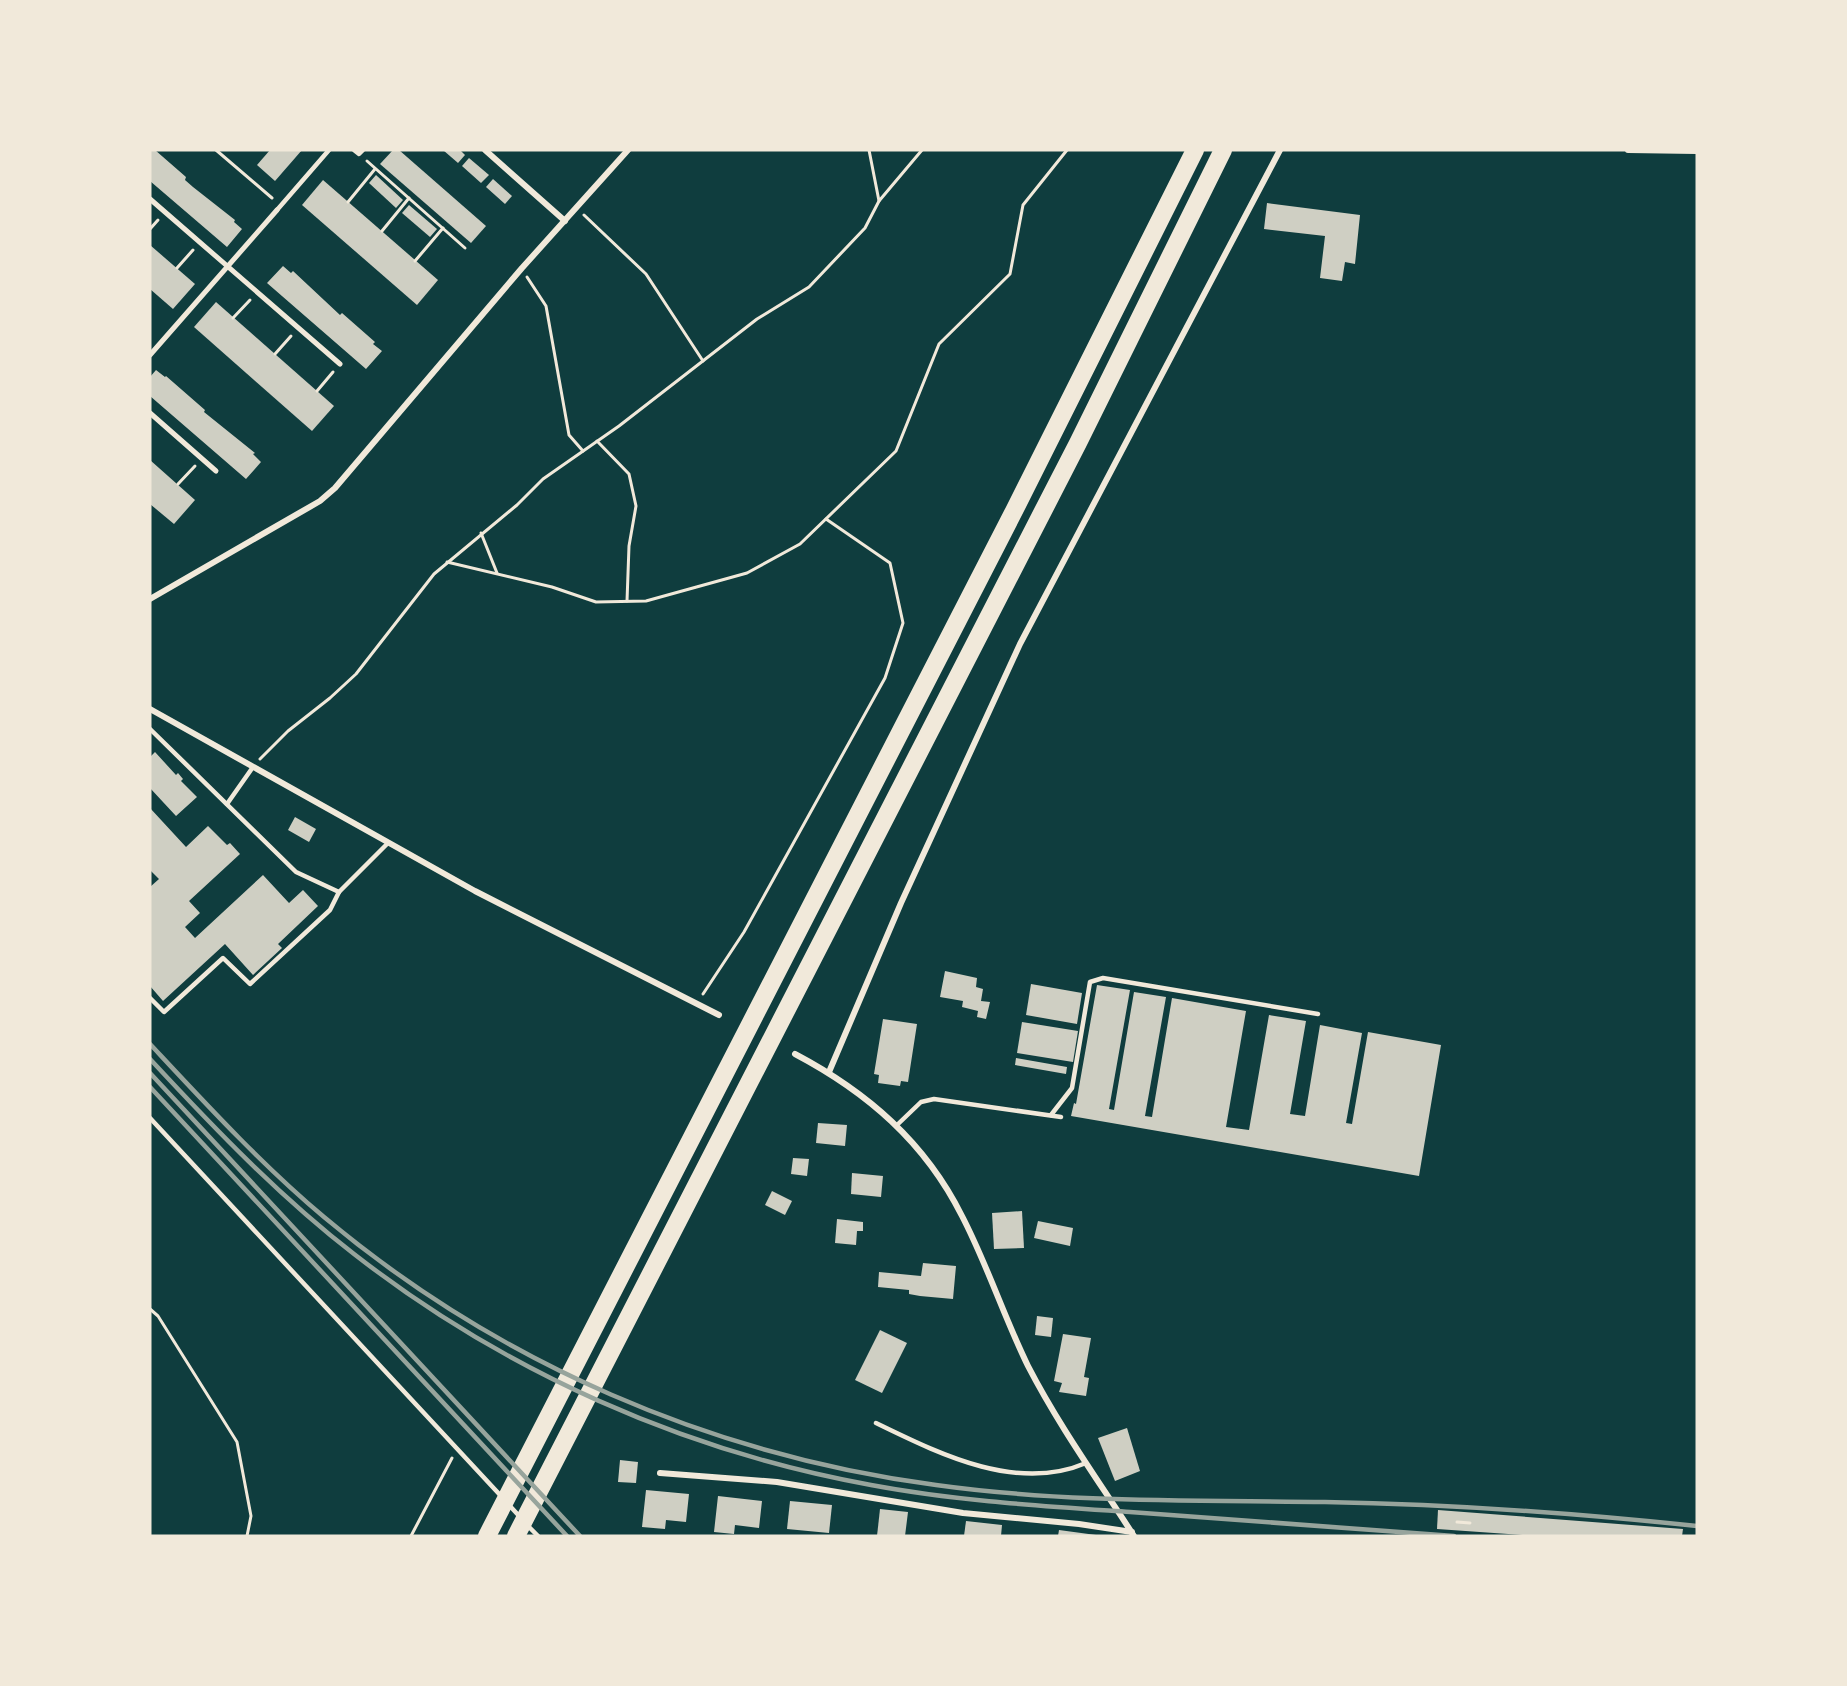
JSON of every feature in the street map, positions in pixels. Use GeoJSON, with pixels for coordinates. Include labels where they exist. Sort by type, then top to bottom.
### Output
{"type":"FeatureCollection","features":[{"type":"Feature","properties":{"kind":"highway"},"geometry":{"type":"LineString","coordinates":[[488,1536],[574,1364],[1025,491],[1195,150]]}},
{"type":"Feature","properties":{"kind":"highway"},"geometry":{"type":"LineString","coordinates":[[516,1536],[1078,443],[1223,150]]}},
{"type":"Feature","properties":{"kind":"street"},"geometry":{"type":"LineString","coordinates":[[485,150],[565,221]]}},
{"type":"Feature","properties":{"kind":"street"},"geometry":{"type":"LineString","coordinates":[[150,599],[320,501],[335,488],[522,268],[628,150]]}},
{"type":"Feature","properties":{"kind":"street"},"geometry":{"type":"LineString","coordinates":[[829,1072],[905,893],[1020,644],[1280,150]]}},
{"type":"Feature","properties":{"kind":"street"},"geometry":{"type":"LineString","coordinates":[[1628,150],[1697,151]]}},
{"type":"Feature","properties":{"kind":"street"},"geometry":{"type":"LineString","coordinates":[[150,199],[340,364]]}},
{"type":"Feature","properties":{"kind":"street"},"geometry":{"type":"LineString","coordinates":[[150,355],[279,207]]}},
{"type":"Feature","properties":{"kind":"street"},"geometry":{"type":"LineString","coordinates":[[150,413],[216,471]]}},
{"type":"Feature","properties":{"kind":"street"},"geometry":{"type":"LineString","coordinates":[[151,712],[476,891],[719,1015]]}},
{"type":"Feature","properties":{"kind":"street"},"geometry":{"type":"LineString","coordinates":[[795,1054],[829,1072],[860,1093],[897,1125],[928,1160],[952,1196],[1028,1365],[1086,1462],[1133,1534]]}},
{"type":"Feature","properties":{"kind":"street"},"geometry":{"type":"LineString","coordinates":[[660,1473],[777,1482],[963,1513],[1079,1524],[1133,1534]]}},
{"type":"Feature","properties":{"kind":"lane"},"geometry":{"type":"LineString","coordinates":[[279,207],[329,150]]}},
{"type":"Feature","properties":{"kind":"lane"},"geometry":{"type":"LineString","coordinates":[[150,729],[296,872],[339,892]]}},
{"type":"Feature","properties":{"kind":"lane"},"geometry":{"type":"LineString","coordinates":[[227,804],[253,767]]}},
{"type":"Feature","properties":{"kind":"lane"},"geometry":{"type":"LineString","coordinates":[[150,998],[164,1012],[224,958],[250,984],[330,910],[339,892],[388,843]]}},
{"type":"Feature","properties":{"kind":"lane"},"geometry":{"type":"LineString","coordinates":[[1051,1116],[1072,1088],[1090,982],[1103,978],[1318,1014]]}},
{"type":"Feature","properties":{"kind":"lane"},"geometry":{"type":"LineString","coordinates":[[897,1125],[921,1102],[934,1099],[1061,1117]]}},
{"type":"Feature","properties":{"kind":"lane"},"geometry":{"type":"LineString","coordinates":[[150,1118],[538,1536]]}},
{"type":"Feature","properties":{"kind":"lane"},"geometry":{"type":"LineString","coordinates":[[876,1423],[925,1447],[977,1466],[1012,1472],[1039,1472],[1058,1471],[1086,1462]]}},
{"type":"Feature","properties":{"kind":"path"},"geometry":{"type":"LineString","coordinates":[[216,150],[279,207]]}},
{"type":"Feature","properties":{"kind":"path"},"geometry":{"type":"LineString","coordinates":[[869,150],[879,201]]}},
{"type":"Feature","properties":{"kind":"path"},"geometry":{"type":"LineString","coordinates":[[253,767],[288,731],[356,674],[447,562],[517,505],[543,479],[597,441],[757,319],[809,287],[865,228],[879,201],[922,150]]}},
{"type":"Feature","properties":{"kind":"path"},"geometry":{"type":"LineString","coordinates":[[447,562],[497,573],[596,602],[646,601],[747,573],[800,544],[896,451],[939,345],[1010,274],[1023,205],[1067,150]]}},
{"type":"Feature","properties":{"kind":"path"},"geometry":{"type":"LineString","coordinates":[[359,151],[375,169],[465,248]]}},
{"type":"Feature","properties":{"kind":"path"},"geometry":{"type":"LineString","coordinates":[[348,202],[375,169]]}},
{"type":"Feature","properties":{"kind":"path"},"geometry":{"type":"LineString","coordinates":[[400,190],[405,185]]}},
{"type":"Feature","properties":{"kind":"path"},"geometry":{"type":"LineString","coordinates":[[382,231],[409,198]]}},
{"type":"Feature","properties":{"kind":"path"},"geometry":{"type":"LineString","coordinates":[[576,208],[646,274],[703,361]]}},
{"type":"Feature","properties":{"kind":"path"},"geometry":{"type":"LineString","coordinates":[[415,261],[450,225]]}},
{"type":"Feature","properties":{"kind":"path"},"geometry":{"type":"LineString","coordinates":[[177,268],[200,242]]}},
{"type":"Feature","properties":{"kind":"path"},"geometry":{"type":"LineString","coordinates":[[522,268],[546,306],[569,435],[583,451]]}},
{"type":"Feature","properties":{"kind":"path"},"geometry":{"type":"LineString","coordinates":[[233,318],[257,292]]}},
{"type":"Feature","properties":{"kind":"path"},"geometry":{"type":"LineString","coordinates":[[275,354],[298,328]]}},
{"type":"Feature","properties":{"kind":"path"},"geometry":{"type":"LineString","coordinates":[[317,391],[340,364]]}},
{"type":"Feature","properties":{"kind":"path"},"geometry":{"type":"LineString","coordinates":[[597,441],[629,474],[636,506],[629,546],[627,601]]}},
{"type":"Feature","properties":{"kind":"path"},"geometry":{"type":"LineString","coordinates":[[178,484],[202,458]]}},
{"type":"Feature","properties":{"kind":"path"},"geometry":{"type":"LineString","coordinates":[[693,989],[702,995],[744,932],[885,678],[903,623],[890,563],[826,519]]}},
{"type":"Feature","properties":{"kind":"path"},"geometry":{"type":"LineString","coordinates":[[481,533],[497,573]]}},
{"type":"Feature","properties":{"kind":"path"},"geometry":{"type":"LineString","coordinates":[[253,753],[270,763]]}},
{"type":"Feature","properties":{"kind":"path"},"geometry":{"type":"LineString","coordinates":[[150,1309],[159,1316],[237,1442],[250,1516],[247,1536]]}},
{"type":"Feature","properties":{"kind":"path"},"geometry":{"type":"LineString","coordinates":[[411,1536],[457,1448]]}},
{"type":"Feature","properties":{"kind":"path"},"geometry":{"type":"LineString","coordinates":[[1457,1522],[1470,1523]]}},
{"type":"Feature","properties":{"kind":"building"},"geometry":{"type":"Polygon","coordinates":[[[150,150],[155,150],[186,177],[185,180],[193,187],[235,220],[234,222],[242,229],[227,247],[150,181],[150,150]]]}},
{"type":"Feature","properties":{"kind":"building"},"geometry":{"type":"Polygon","coordinates":[[[270,150],[302,150],[275,181],[257,165],[270,150]]]}},
{"type":"Feature","properties":{"kind":"building"},"geometry":{"type":"Polygon","coordinates":[[[393,150],[399,150],[486,226],[471,243],[380,164],[393,150]]]}},
{"type":"Feature","properties":{"kind":"building"},"geometry":{"type":"Polygon","coordinates":[[[443,150],[460,150],[465,155],[458,163],[443,150]]]}},
{"type":"Feature","properties":{"kind":"building"},"geometry":{"type":"Polygon","coordinates":[[[469,158],[489,175],[481,183],[462,166],[469,158]]]}},
{"type":"Feature","properties":{"kind":"building"},"geometry":{"type":"Polygon","coordinates":[[[376,175],[403,200],[396,208],[369,183],[376,175]]]}},
{"type":"Feature","properties":{"kind":"building"},"geometry":{"type":"Polygon","coordinates":[[[493,179],[512,196],[505,204],[486,187],[493,179]]]}},
{"type":"Feature","properties":{"kind":"building"},"geometry":{"type":"Polygon","coordinates":[[[323,180],[438,280],[417,305],[302,205],[323,180]]]}},
{"type":"Feature","properties":{"kind":"building"},"geometry":{"type":"Polygon","coordinates":[[[1267,203],[1360,215],[1355,264],[1345,262],[1342,281],[1320,278],[1325,236],[1264,229],[1267,203]]]}},
{"type":"Feature","properties":{"kind":"building"},"geometry":{"type":"Polygon","coordinates":[[[409,205],[437,229],[430,237],[402,213],[409,205]]]}},
{"type":"Feature","properties":{"kind":"building"},"geometry":{"type":"Polygon","coordinates":[[[150,245],[195,284],[173,309],[150,289],[150,245]]]}},
{"type":"Feature","properties":{"kind":"building"},"geometry":{"type":"Polygon","coordinates":[[[283,266],[291,273],[293,271],[340,315],[342,313],[375,342],[373,344],[382,351],[366,369],[267,283],[283,266]]]}},
{"type":"Feature","properties":{"kind":"building"},"geometry":{"type":"Polygon","coordinates":[[[216,302],[334,406],[312,431],[194,327],[216,302]]]}},
{"type":"Feature","properties":{"kind":"building"},"geometry":{"type":"Polygon","coordinates":[[[156,370],[166,376],[205,410],[204,412],[255,453],[253,454],[261,462],[246,479],[150,396],[150,377],[156,370]]]}},
{"type":"Feature","properties":{"kind":"building"},"geometry":{"type":"Polygon","coordinates":[[[150,460],[195,500],[174,524],[150,504],[150,460]]]}},
{"type":"Feature","properties":{"kind":"building"},"geometry":{"type":"Polygon","coordinates":[[[155,752],[176,775],[178,773],[183,779],[181,781],[197,797],[176,816],[150,788],[150,757],[155,752]]]}},
{"type":"Feature","properties":{"kind":"building"},"geometry":{"type":"Polygon","coordinates":[[[150,808],[186,847],[208,826],[240,854],[189,901],[200,913],[185,927],[195,938],[263,875],[289,903],[303,890],[318,906],[278,944],[282,948],[253,975],[225,944],[163,1001],[150,986],[150,887],[159,879],[150,870],[150,808]]]}},
{"type":"Feature","properties":{"kind":"building"},"geometry":{"type":"Polygon","coordinates":[[[295,817],[316,829],[309,842],[288,830],[295,817]]]}},
{"type":"Feature","properties":{"kind":"building"},"geometry":{"type":"Polygon","coordinates":[[[945,971],[977,978],[976,987],[983,989],[981,1001],[990,1002],[986,1019],[977,1017],[978,1011],[962,1007],[963,1001],[940,997],[945,971]]]}},
{"type":"Feature","properties":{"kind":"building"},"geometry":{"type":"Polygon","coordinates":[[[1031,984],[1082,993],[1077,1024],[1026,1015],[1031,984]]]}},
{"type":"Feature","properties":{"kind":"building"},"geometry":{"type":"Polygon","coordinates":[[[1097,985],[1130,990],[1109,1109],[1114,1110],[1134,992],[1166,997],[1145,1116],[1152,1117],[1172,998],[1246,1011],[1226,1127],[1249,1130],[1269,1015],[1306,1021],[1290,1114],[1305,1116],[1320,1025],[1362,1033],[1346,1123],[1352,1124],[1368,1032],[1441,1045],[1419,1176],[1071,1116],[1074,1103],[1076,1104],[1097,985]]]}},
{"type":"Feature","properties":{"kind":"building"},"geometry":{"type":"Polygon","coordinates":[[[883,1019],[917,1024],[908,1082],[901,1081],[900,1086],[878,1083],[879,1075],[874,1074],[883,1019]]]}},
{"type":"Feature","properties":{"kind":"building"},"geometry":{"type":"Polygon","coordinates":[[[1022,1022],[1078,1031],[1073,1062],[1017,1053],[1022,1022]]]}},
{"type":"Feature","properties":{"kind":"building"},"geometry":{"type":"Polygon","coordinates":[[[1016,1058],[1067,1067],[1066,1074],[1015,1065],[1016,1058]]]}},
{"type":"Feature","properties":{"kind":"building"},"geometry":{"type":"Polygon","coordinates":[[[818,1123],[847,1125],[845,1146],[816,1143],[818,1123]]]}},
{"type":"Feature","properties":{"kind":"building"},"geometry":{"type":"Polygon","coordinates":[[[793,1158],[809,1159],[807,1176],[791,1174],[793,1158]]]}},
{"type":"Feature","properties":{"kind":"building"},"geometry":{"type":"Polygon","coordinates":[[[852,1173],[883,1176],[881,1197],[851,1194],[852,1173]]]}},
{"type":"Feature","properties":{"kind":"building"},"geometry":{"type":"Polygon","coordinates":[[[772,1191],[792,1201],[785,1215],[765,1205],[772,1191]]]}},
{"type":"Feature","properties":{"kind":"building"},"geometry":{"type":"Polygon","coordinates":[[[1022,1211],[1024,1248],[994,1249],[992,1213],[1022,1211]]]}},
{"type":"Feature","properties":{"kind":"building"},"geometry":{"type":"Polygon","coordinates":[[[837,1219],[863,1222],[863,1231],[857,1231],[856,1245],[835,1243],[837,1219]]]}},
{"type":"Feature","properties":{"kind":"building"},"geometry":{"type":"Polygon","coordinates":[[[1038,1221],[1073,1228],[1070,1246],[1034,1238],[1038,1221]]]}},
{"type":"Feature","properties":{"kind":"building"},"geometry":{"type":"Polygon","coordinates":[[[923,1263],[956,1266],[953,1299],[920,1296],[909,1294],[909,1290],[878,1287],[879,1272],[921,1276],[923,1263]]]}},
{"type":"Feature","properties":{"kind":"building"},"geometry":{"type":"Polygon","coordinates":[[[1037,1316],[1053,1318],[1051,1337],[1035,1335],[1037,1316]]]}},
{"type":"Feature","properties":{"kind":"building"},"geometry":{"type":"Polygon","coordinates":[[[880,1330],[907,1343],[882,1393],[855,1380],[880,1330]]]}},
{"type":"Feature","properties":{"kind":"building"},"geometry":{"type":"Polygon","coordinates":[[[1063,1334],[1091,1338],[1084,1377],[1089,1378],[1086,1396],[1059,1392],[1062,1383],[1054,1381],[1063,1334]]]}},
{"type":"Feature","properties":{"kind":"building"},"geometry":{"type":"Polygon","coordinates":[[[1127,1428],[1140,1471],[1115,1481],[1098,1438],[1127,1428]]]}},
{"type":"Feature","properties":{"kind":"building"},"geometry":{"type":"Polygon","coordinates":[[[620,1460],[638,1462],[636,1483],[618,1482],[620,1460]]]}},
{"type":"Feature","properties":{"kind":"building"},"geometry":{"type":"Polygon","coordinates":[[[646,1490],[689,1494],[686,1522],[666,1520],[665,1529],[642,1527],[646,1490]]]}},
{"type":"Feature","properties":{"kind":"building"},"geometry":{"type":"Polygon","coordinates":[[[718,1496],[762,1501],[759,1528],[735,1525],[734,1534],[714,1532],[718,1496]]]}},
{"type":"Feature","properties":{"kind":"building"},"geometry":{"type":"Polygon","coordinates":[[[790,1501],[832,1505],[829,1533],[787,1529],[790,1501]]]}},
{"type":"Feature","properties":{"kind":"building"},"geometry":{"type":"Polygon","coordinates":[[[880,1509],[908,1512],[905,1536],[877,1536],[880,1509]]]}},
{"type":"Feature","properties":{"kind":"building"},"geometry":{"type":"Polygon","coordinates":[[[1438,1510],[1683,1529],[1682,1536],[1538,1536],[1437,1529],[1438,1510]]]}},
{"type":"Feature","properties":{"kind":"building"},"geometry":{"type":"Polygon","coordinates":[[[966,1521],[1002,1525],[1001,1536],[964,1536],[966,1521]]]}},
{"type":"Feature","properties":{"kind":"building"},"geometry":{"type":"Polygon","coordinates":[[[1059,1530],[1096,1535],[1096,1536],[1058,1536],[1059,1530]]]}},
{"type":"Feature","properties":{"kind":"railway"},"geometry":{"type":"LineString","coordinates":[[150,1044],[278,1176],[324,1217],[391,1269],[461,1316],[535,1358],[611,1394],[689,1426],[770,1451],[852,1471],[984,1491],[1130,1500],[1325,1502],[1464,1507],[1697,1526]]}},
{"type":"Feature","properties":{"kind":"railway"},"geometry":{"type":"LineString","coordinates":[[150,1059],[223,1136],[299,1209],[354,1254],[412,1296],[472,1335],[534,1370],[598,1401],[664,1428],[732,1451],[801,1470],[903,1491],[1032,1505],[1454,1536]]}},
{"type":"Feature","properties":{"kind":"railway"},"geometry":{"type":"LineString","coordinates":[[150,1073],[580,1536]]}},
{"type":"Feature","properties":{"kind":"railway"},"geometry":{"type":"LineString","coordinates":[[150,1087],[567,1536]]}}]}
